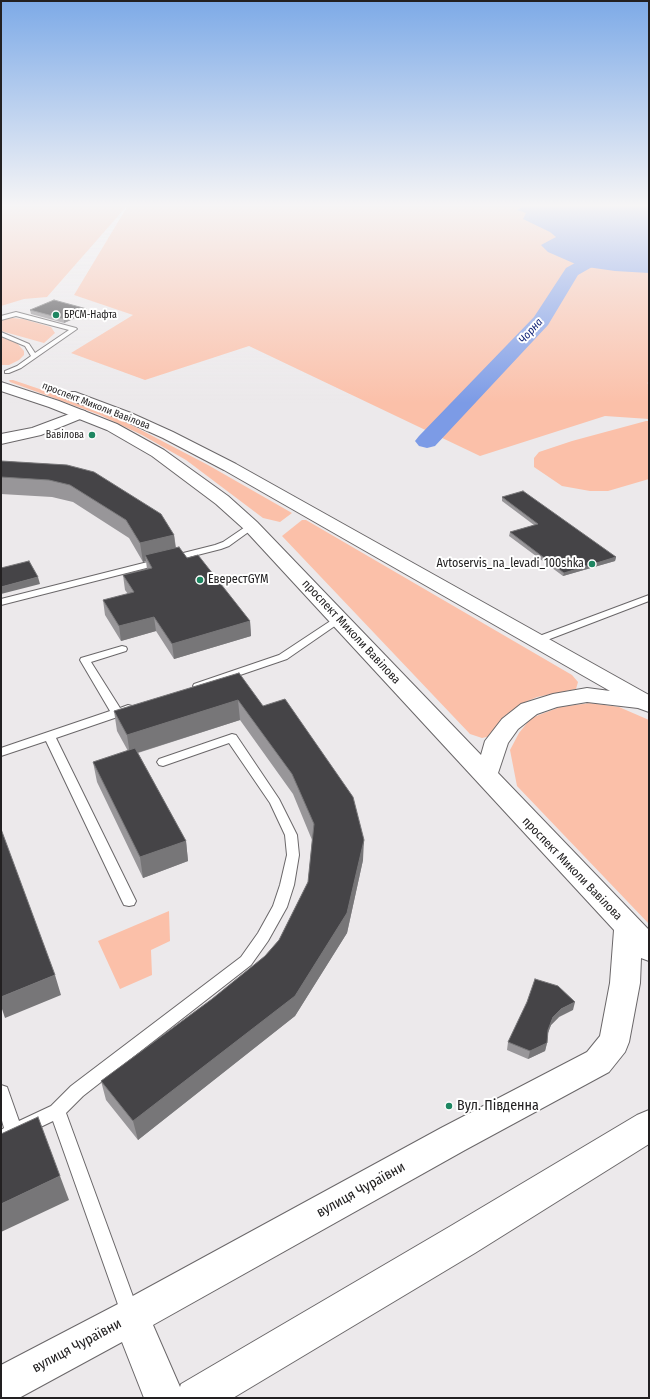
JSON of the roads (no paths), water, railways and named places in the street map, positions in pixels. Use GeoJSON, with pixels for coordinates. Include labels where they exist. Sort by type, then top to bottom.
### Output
{"type":"FeatureCollection","features":[{"type":"Feature","properties":{"kind":"main road","name":"проспект Миколи Вавілова"},"geometry":{"type":"LineString","coordinates":[[3,376],[80,414],[112,427],[158,453],[186,472],[251,526],[485,777],[639,938]]}},
{"type":"Feature","properties":{"kind":"main road","name":"проспект Миколи Вавілова"},"geometry":{"type":"LineString","coordinates":[[3,376],[114,410],[168,435],[237,471],[538,640],[646,703]]}},
{"type":"Feature","properties":{"kind":"main road"},"geometry":{"type":"LineString","coordinates":[[1,439],[36,432],[80,414]]}},
{"type":"Feature","properties":{"kind":"main road"},"geometry":{"type":"LineString","coordinates":[[485,777],[497,741],[510,724],[530,709],[553,701],[587,695],[646,703]]}},
{"type":"Feature","properties":{"kind":"main road","name":"вулиця Чураївни"},"geometry":{"type":"LineString","coordinates":[[1,1386],[131,1317],[453,1139],[598,1062],[614,1042],[625,983],[639,938]]}},
{"type":"Feature","properties":{"kind":"main road"},"geometry":{"type":"LineString","coordinates":[[195,1398],[462,1240],[649,1126]]}},
{"type":"Feature","properties":{"kind":"main road"},"geometry":{"type":"LineString","coordinates":[[131,1317],[164,1398]]}},
{"type":"Feature","properties":{"kind":"lane"},"geometry":{"type":"LineString","coordinates":[[1,318],[16,314],[74,329],[19,367],[3,376]]}},
{"type":"Feature","properties":{"kind":"lane"},"geometry":{"type":"LineString","coordinates":[[1,334],[27,345],[34,356]]}},
{"type":"Feature","properties":{"kind":"lane"},"geometry":{"type":"LineString","coordinates":[[1,602],[218,547],[226,544],[251,526]]}},
{"type":"Feature","properties":{"kind":"lane"},"geometry":{"type":"LineString","coordinates":[[538,640],[649,598]]}},
{"type":"Feature","properties":{"kind":"lane"},"geometry":{"type":"LineString","coordinates":[[185,690],[283,657],[338,619]]}},
{"type":"Feature","properties":{"kind":"lane"},"geometry":{"type":"LineString","coordinates":[[117,713],[85,660],[122,649]]}},
{"type":"Feature","properties":{"kind":"lane"},"geometry":{"type":"LineString","coordinates":[[1,752],[139,705]]}},
{"type":"Feature","properties":{"kind":"lane"},"geometry":{"type":"LineString","coordinates":[[49,736],[129,901]]}},
{"type":"Feature","properties":{"kind":"lane"},"geometry":{"type":"LineString","coordinates":[[1,1092],[7,1135],[57,1111],[77,1091],[246,961],[263,937],[280,907],[287,885],[293,855],[291,835],[276,802],[232,738],[163,762]]}},
{"type":"Feature","properties":{"kind":"lane"},"geometry":{"type":"LineString","coordinates":[[57,1111],[131,1317]]}},
{"type":"Feature","properties":{"kind":"waterway","name":"Чорна"},"geometry":{"type":"LineString","coordinates":[[427,441],[541,321],[572,272]]}},
{"type":"Feature","properties":{"kind":"place","name":"БРСМ-Нафта"},"geometry":{"type":"Point","coordinates":[56,315]}},
{"type":"Feature","properties":{"kind":"place","name":"Вавілова"},"geometry":{"type":"Point","coordinates":[92,435]}},
{"type":"Feature","properties":{"kind":"place","name":"Avtoservis_na_levadi_100shka"},"geometry":{"type":"Point","coordinates":[592,564]}},
{"type":"Feature","properties":{"kind":"place","name":"ЕверестGYM"},"geometry":{"type":"Point","coordinates":[200,580]}},
{"type":"Feature","properties":{"kind":"place","name":"Вул. Південна"},"geometry":{"type":"Point","coordinates":[449,1106]}}]}
